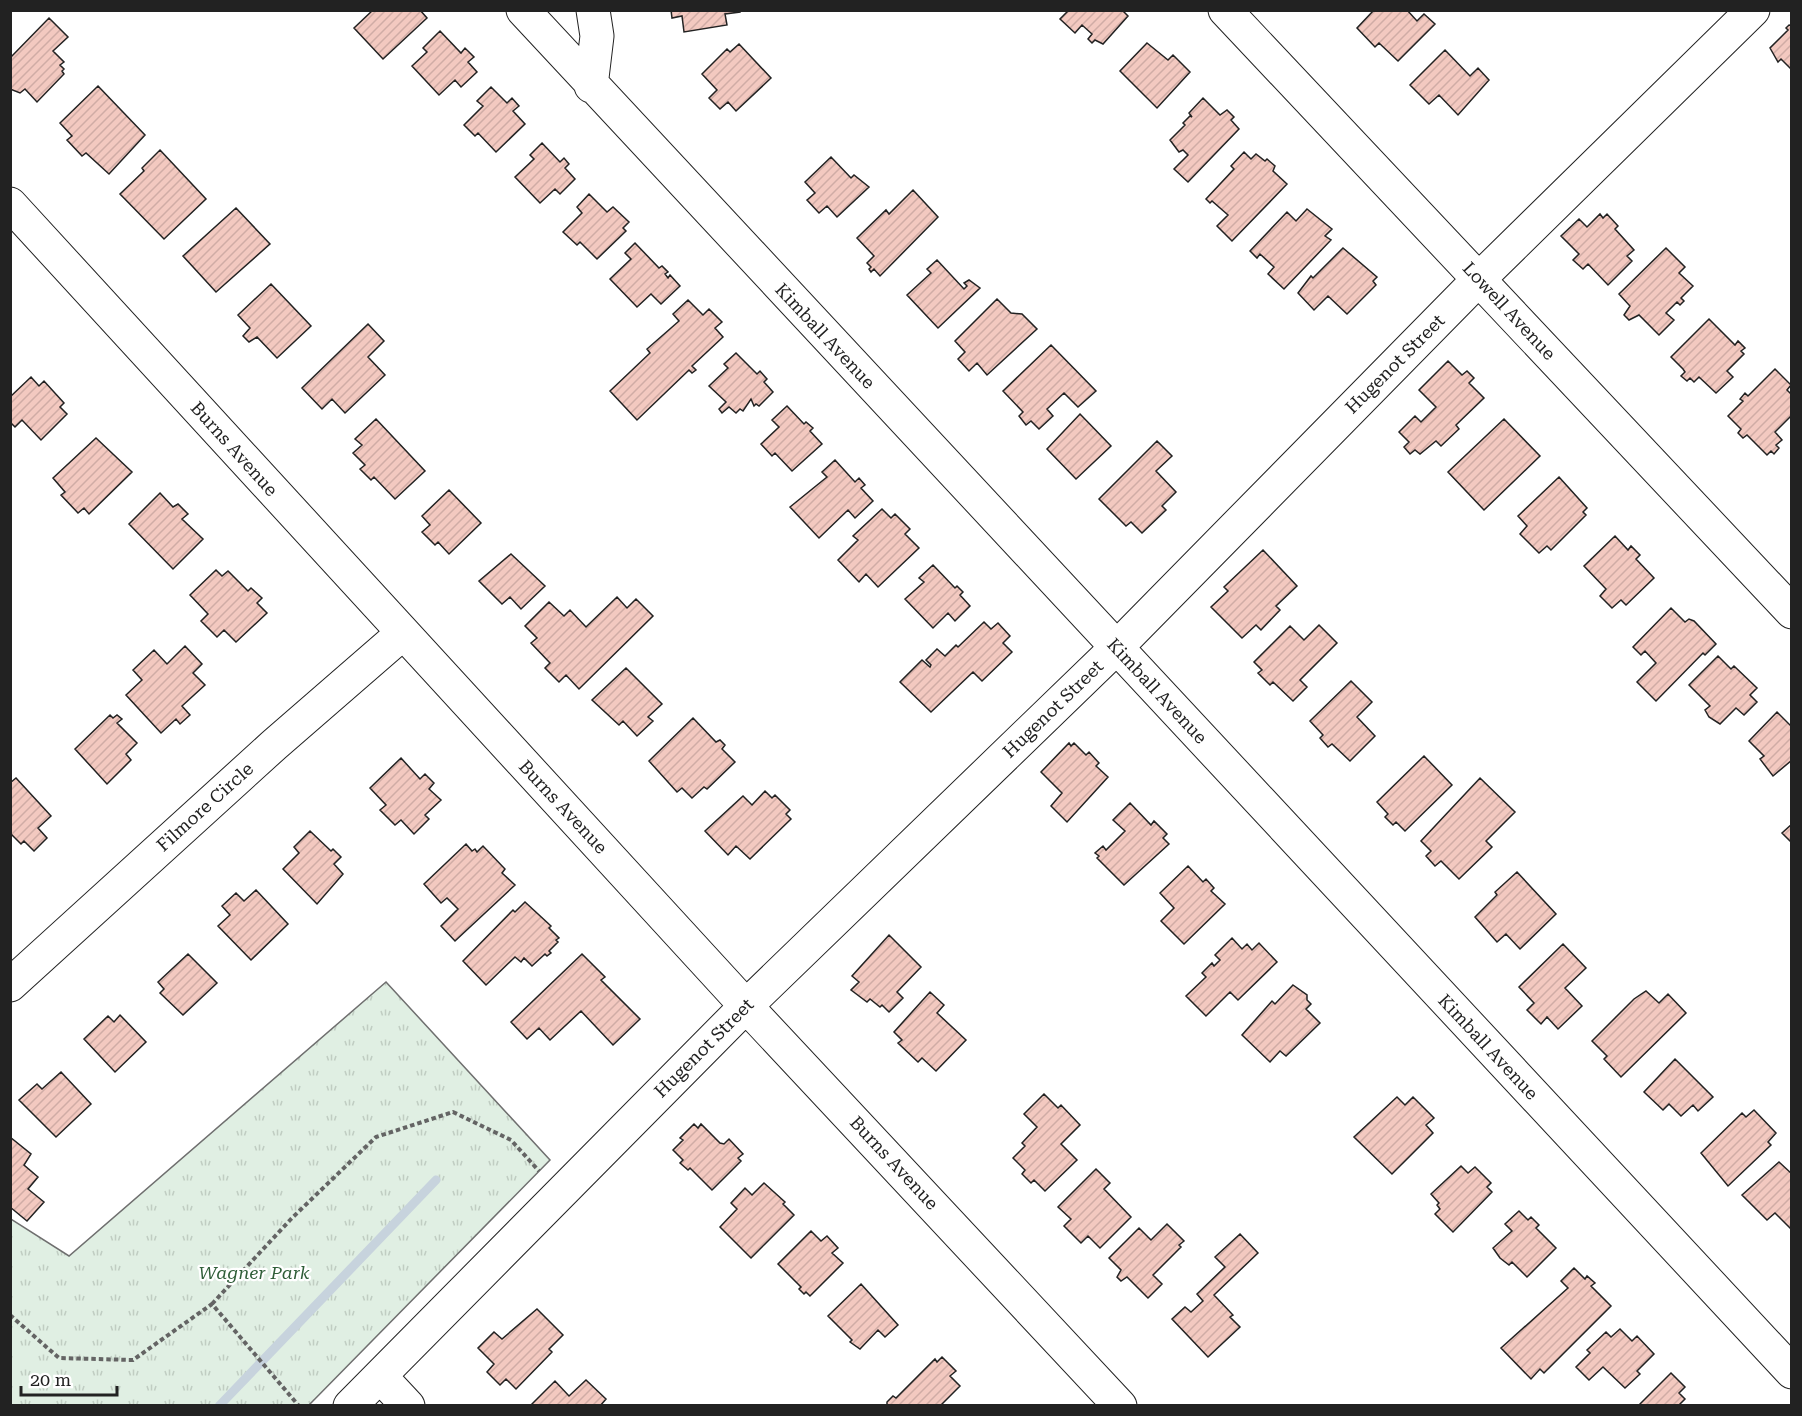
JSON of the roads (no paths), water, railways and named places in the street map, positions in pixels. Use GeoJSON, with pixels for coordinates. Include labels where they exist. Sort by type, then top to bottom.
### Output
{"type":"FeatureCollection","features":[{"type":"Feature","properties":{"kind":"street","name":"Kimball Avenue"},"geometry":{"type":"LineString","coordinates":[[523,10],[591,86],[1791,1372]]}},
{"type":"Feature","properties":{"kind":"street"},"geometry":{"type":"LineString","coordinates":[[591,86],[597,36],[593,10]]}},
{"type":"Feature","properties":{"kind":"street","name":"Lowell Avenue"},"geometry":{"type":"LineString","coordinates":[[1225,10],[1791,612]]}},
{"type":"Feature","properties":{"kind":"street","name":"Hugenot Street"},"geometry":{"type":"LineString","coordinates":[[350,1406],[746,1006],[1116,648],[1479,279],[1753,10]]}},
{"type":"Feature","properties":{"kind":"street","name":"Burns Avenue"},"geometry":{"type":"LineString","coordinates":[[10,204],[746,1006],[1120,1406]]}},
{"type":"Feature","properties":{"kind":"street","name":"Filmore Circle"},"geometry":{"type":"LineString","coordinates":[[15,972],[403,633]]}},
{"type":"Feature","properties":{"kind":"street"},"geometry":{"type":"LineString","coordinates":[[380,1376],[408,1406]]}},
{"type":"Feature","properties":{"kind":"waterway"},"geometry":{"type":"LineString","coordinates":[[219,1406],[436,1180]]}},
{"type":"Feature","properties":{"kind":"park label","name":"Wagner Park"},"geometry":{"type":"Point","coordinates":[254,1273]}}]}
